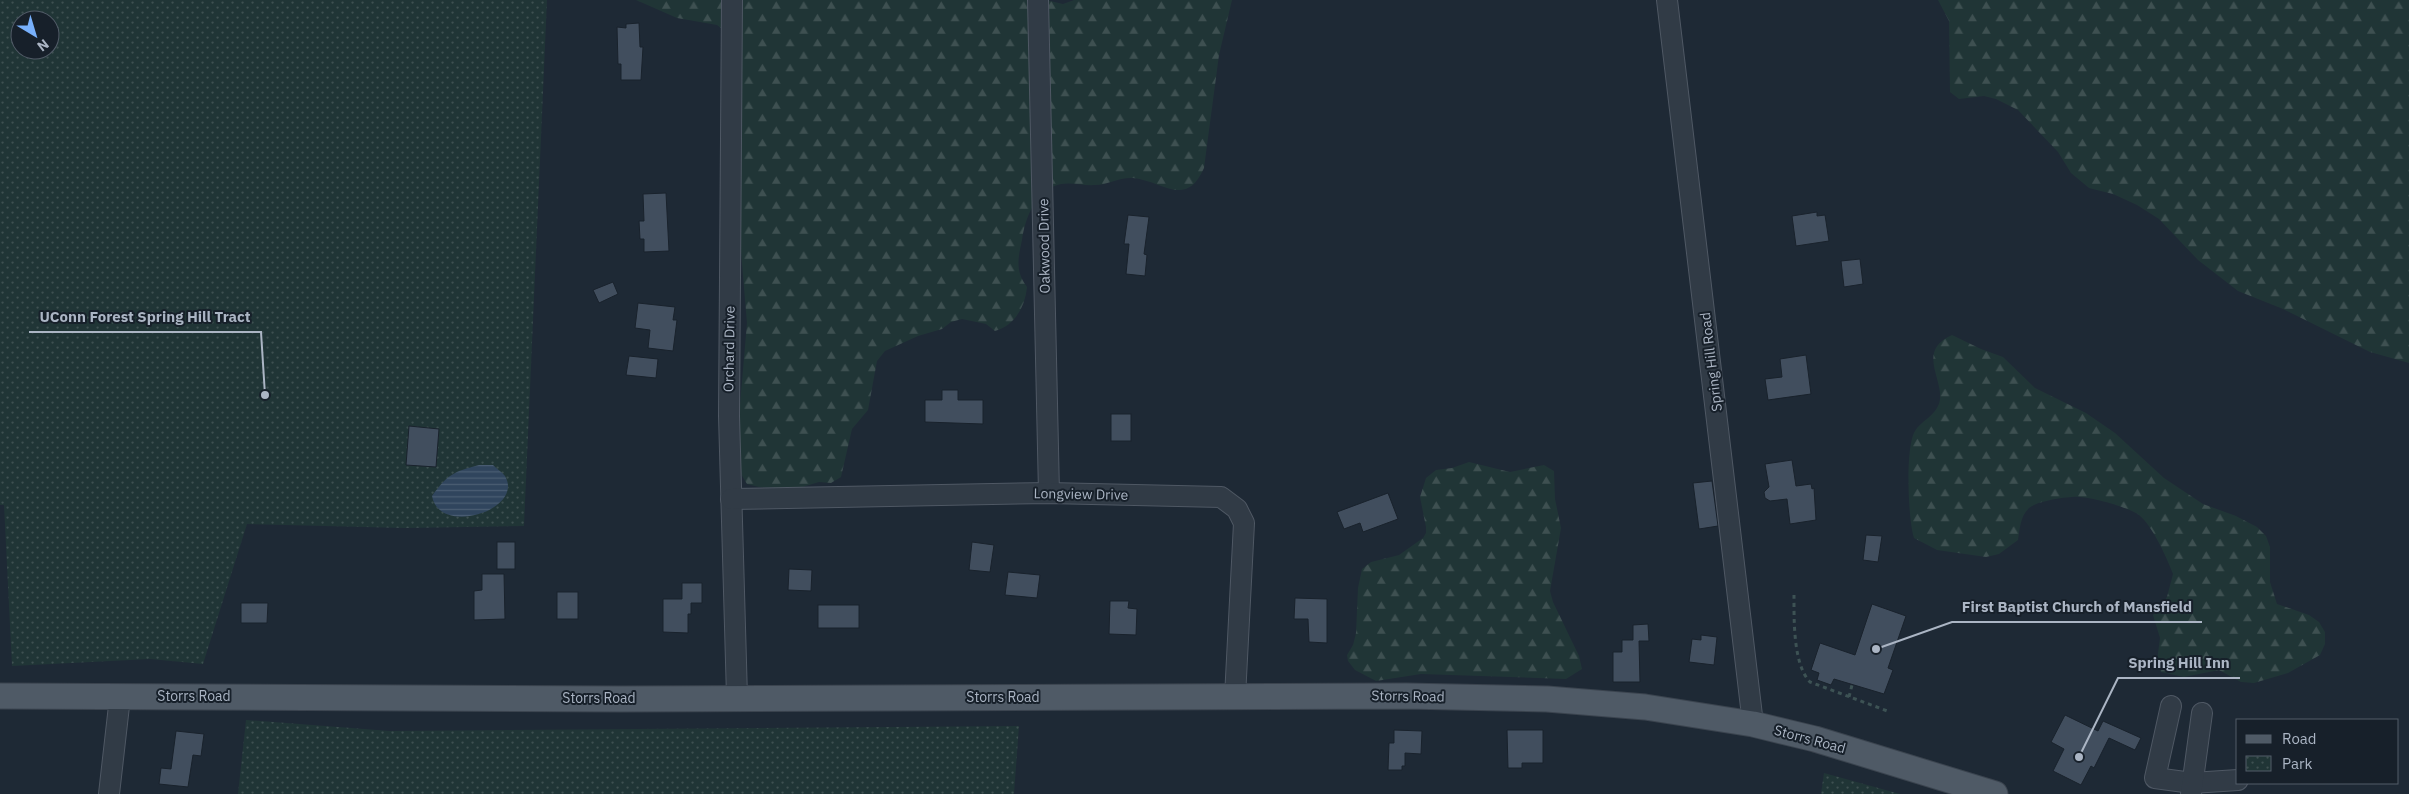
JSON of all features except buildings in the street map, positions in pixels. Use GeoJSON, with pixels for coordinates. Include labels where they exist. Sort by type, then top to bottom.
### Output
{"type":"FeatureCollection","features":[{"type":"Feature","properties":{"kind":"main road","name":"Storrs Road"},"geometry":{"type":"LineString","coordinates":[[0,696],[1406,696],[1547,699],[1645,707],[1754,724],[1816,739],[1995,794]]}},
{"type":"Feature","properties":{"kind":"street","name":"Orchard Drive"},"geometry":{"type":"LineString","coordinates":[[732,0],[729,416],[737,697]]}},
{"type":"Feature","properties":{"kind":"street","name":"Oakwood Drive"},"geometry":{"type":"LineString","coordinates":[[1038,0],[1049,493]]}},
{"type":"Feature","properties":{"kind":"street","name":"Spring Hill Road"},"geometry":{"type":"LineString","coordinates":[[1667,0],[1754,724]]}},
{"type":"Feature","properties":{"kind":"street","name":"Longview Drive"},"geometry":{"type":"LineString","coordinates":[[731,499],[1049,493],[1221,497],[1237,509],[1244,523],[1235,696]]}},
{"type":"Feature","properties":{"kind":"street"},"geometry":{"type":"LineString","coordinates":[[109,794],[120,697]]}},
{"type":"Feature","properties":{"kind":"street"},"geometry":{"type":"LineString","coordinates":[[2171,706],[2155,778],[2192,789],[2236,780]]}},
{"type":"Feature","properties":{"kind":"street"},"geometry":{"type":"LineString","coordinates":[[2192,789],[2202,713]]}},
{"type":"Feature","properties":{"kind":"path"},"geometry":{"type":"LineString","coordinates":[[1794,595],[1794,625],[1804,675],[1810,682],[1890,712]]}},
{"type":"Feature","properties":{"kind":"path"},"geometry":{"type":"LineString","coordinates":[[1849,696],[1852,685]]}},
{"type":"Feature","properties":{"kind":"green space"},"geometry":{"type":"Polygon","coordinates":[[[0,0],[547,0],[524,526],[405,528],[247,524],[203,664],[150,659],[12,666],[4,505],[0,505],[0,0]]]}},
{"type":"Feature","properties":{"kind":"green space"},"geometry":{"type":"Polygon","coordinates":[[[636,0],[1046,0],[1063,4],[1074,0],[1232,0],[1219,55],[1204,168],[1197,180],[1190,187],[1182,190],[1173,190],[1144,180],[1128,178],[1100,185],[1061,184],[1045,192],[1033,206],[1024,231],[1018,264],[1023,281],[1027,287],[1024,301],[1013,320],[995,331],[986,324],[962,319],[951,322],[942,329],[918,336],[885,351],[877,361],[868,410],[852,429],[841,477],[831,483],[819,482],[796,489],[759,487],[747,484],[741,474],[736,451],[747,323],[740,240],[742,38],[726,32],[717,25],[677,18],[636,0]]]}},
{"type":"Feature","properties":{"kind":"green space"},"geometry":{"type":"Polygon","coordinates":[[[1938,0],[2409,0],[2409,363],[2370,352],[2283,309],[2238,291],[2198,260],[2159,219],[2137,205],[2113,194],[2089,188],[2071,173],[2058,152],[2018,110],[1996,99],[1984,96],[1959,99],[1950,92],[1949,21],[1938,0]]]}},
{"type":"Feature","properties":{"kind":"green space"},"geometry":{"type":"Polygon","coordinates":[[[1952,335],[2003,357],[2035,388],[2086,413],[2115,433],[2164,478],[2203,504],[2236,516],[2257,527],[2266,536],[2270,547],[2270,582],[2277,604],[2309,615],[2319,622],[2325,632],[2325,644],[2320,655],[2288,673],[2254,683],[2241,682],[2219,670],[2184,677],[2161,672],[2157,661],[2160,638],[2153,615],[2167,597],[2173,574],[2159,542],[2144,520],[2134,512],[2111,503],[2075,497],[2033,505],[2026,511],[2022,519],[2018,540],[1999,554],[1986,557],[1937,550],[1914,538],[1910,516],[1909,484],[1912,439],[1917,428],[1938,406],[1940,397],[1933,359],[1935,350],[1941,342],[1952,335]]]}},
{"type":"Feature","properties":{"kind":"green space"},"geometry":{"type":"Polygon","coordinates":[[[1469,462],[1510,472],[1544,465],[1554,471],[1555,499],[1561,528],[1550,591],[1553,602],[1579,656],[1582,669],[1566,679],[1421,674],[1376,681],[1355,670],[1348,661],[1347,655],[1353,645],[1356,633],[1358,588],[1362,569],[1371,562],[1399,555],[1423,538],[1426,533],[1426,527],[1420,497],[1426,478],[1436,470],[1452,468],[1469,462]]]}},
{"type":"Feature","properties":{"kind":"green space"},"geometry":{"type":"Polygon","coordinates":[[[246,720],[390,731],[1019,726],[1014,794],[238,794],[246,720]]]}},
{"type":"Feature","properties":{"kind":"green space"},"geometry":{"type":"Polygon","coordinates":[[[1824,773],[1900,794],[1821,794],[1824,773]]]}},
{"type":"Feature","properties":{"kind":"water"},"geometry":{"type":"Polygon","coordinates":[[[479,465],[493,465],[505,476],[508,488],[503,499],[493,508],[479,514],[463,517],[449,515],[438,508],[432,496],[442,483],[457,472],[479,465]]]}},
{"type":"Feature","properties":{"kind":"place","name":"UConn Forest Spring Hill Tract"},"geometry":{"type":"Point","coordinates":[265,395]}},
{"type":"Feature","properties":{"kind":"place","name":"First Baptist Church of Mansfield"},"geometry":{"type":"Point","coordinates":[1876,649]}},
{"type":"Feature","properties":{"kind":"place","name":"Spring Hill Inn"},"geometry":{"type":"Point","coordinates":[2079,757]}}]}
